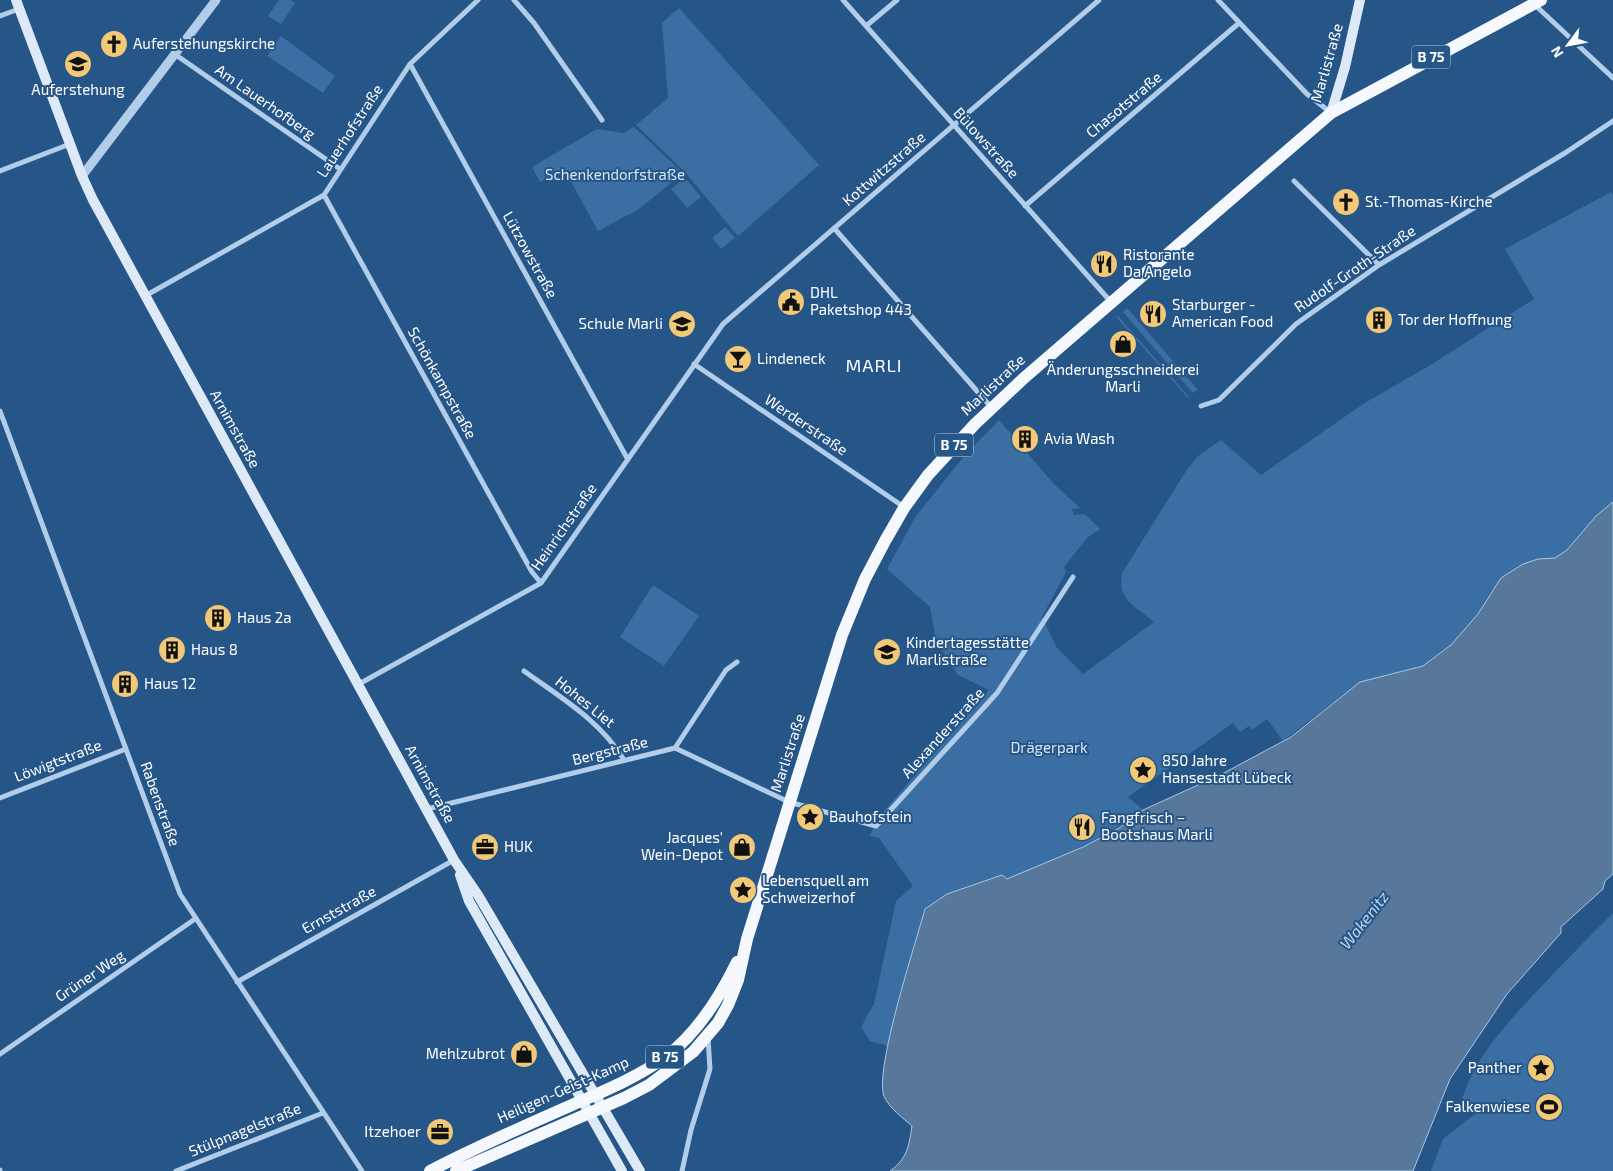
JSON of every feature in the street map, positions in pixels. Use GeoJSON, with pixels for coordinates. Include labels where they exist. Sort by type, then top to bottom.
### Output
{"type":"FeatureCollection","features":[{"type":"Feature","properties":{"kind":"main road","name":"Marlistraße"},"geometry":{"type":"LineString","coordinates":[[722,1002],[747,939],[842,635],[865,579],[904,508],[954,446],[992,407],[1331,113],[1345,67],[1360,0]]}},
{"type":"Feature","properties":{"kind":"main road","name":"B 75"},"geometry":{"type":"LineString","coordinates":[[1331,113],[1534,1]]}},
{"type":"Feature","properties":{"kind":"main road","name":"Arnimstraße"},"geometry":{"type":"LineString","coordinates":[[18,4],[82,176],[145,296],[454,860],[478,895],[640,1171]]}},
{"type":"Feature","properties":{"kind":"main road","name":"Arnimstraße"},"geometry":{"type":"LineString","coordinates":[[454,860],[469,901],[622,1171]]}},
{"type":"Feature","properties":{"kind":"main road","name":"Heiligen-Geist-Kamp"},"geometry":{"type":"LineString","coordinates":[[430,1171],[497,1137],[581,1101],[641,1072],[667,1056],[722,1002]]}},
{"type":"Feature","properties":{"kind":"main road","name":"Heiligen-Geist-Kamp"},"geometry":{"type":"LineString","coordinates":[[456,1171],[603,1107],[656,1080],[676,1066],[718,1023],[722,1002]]}},
{"type":"Feature","properties":{"kind":"street"},"geometry":{"type":"LineString","coordinates":[[82,176],[216,0]]}},
{"type":"Feature","properties":{"kind":"street","name":"Lauerhofstraße"},"geometry":{"type":"LineString","coordinates":[[145,296],[324,195],[410,64],[478,0]]}},
{"type":"Feature","properties":{"kind":"street"},"geometry":{"type":"LineString","coordinates":[[514,0],[546,40],[602,120]]}},
{"type":"Feature","properties":{"kind":"street","name":"Bülowstraße"},"geometry":{"type":"LineString","coordinates":[[843,0],[1111,302]]}},
{"type":"Feature","properties":{"kind":"street"},"geometry":{"type":"LineString","coordinates":[[866,26],[897,0]]}},
{"type":"Feature","properties":{"kind":"street","name":"Kottwitzstraße"},"geometry":{"type":"LineString","coordinates":[[694,364],[723,324],[1098,0]]}},
{"type":"Feature","properties":{"kind":"street"},"geometry":{"type":"LineString","coordinates":[[1218,0],[1312,98],[1331,113]]}},
{"type":"Feature","properties":{"kind":"street"},"geometry":{"type":"LineString","coordinates":[[1534,1],[1613,78]]}},
{"type":"Feature","properties":{"kind":"street"},"geometry":{"type":"LineString","coordinates":[[0,16],[18,4]]}},
{"type":"Feature","properties":{"kind":"street","name":"Chasotstraße"},"geometry":{"type":"LineString","coordinates":[[1025,206],[1239,23]]}},
{"type":"Feature","properties":{"kind":"street","name":"Am Lauerhofberg"},"geometry":{"type":"LineString","coordinates":[[176,55],[340,169]]}},
{"type":"Feature","properties":{"kind":"street","name":"Lützowstraße"},"geometry":{"type":"LineString","coordinates":[[410,64],[627,458]]}},
{"type":"Feature","properties":{"kind":"street","name":"Rudolf-Groth-Straße"},"geometry":{"type":"LineString","coordinates":[[1201,406],[1219,400],[1296,324],[1379,265],[1565,153],[1613,121]]}},
{"type":"Feature","properties":{"kind":"street"},"geometry":{"type":"LineString","coordinates":[[0,171],[70,144]]}},
{"type":"Feature","properties":{"kind":"street"},"geometry":{"type":"LineString","coordinates":[[1294,180],[1379,265]]}},
{"type":"Feature","properties":{"kind":"street","name":"Schönkampstraße"},"geometry":{"type":"LineString","coordinates":[[324,195],[532,572],[541,583]]}},
{"type":"Feature","properties":{"kind":"street"},"geometry":{"type":"LineString","coordinates":[[834,228],[992,407]]}},
{"type":"Feature","properties":{"kind":"street","name":"Heinrichstraße"},"geometry":{"type":"LineString","coordinates":[[359,684],[541,583],[694,364]]}},
{"type":"Feature","properties":{"kind":"street","name":"Werderstraße"},"geometry":{"type":"LineString","coordinates":[[694,364],[904,508]]}},
{"type":"Feature","properties":{"kind":"street","name":"Rabenstraße"},"geometry":{"type":"LineString","coordinates":[[0,411],[180,894],[362,1171]]}},
{"type":"Feature","properties":{"kind":"street","name":"Alexanderstraße"},"geometry":{"type":"LineString","coordinates":[[789,802],[876,826],[997,693],[1073,577]]}},
{"type":"Feature","properties":{"kind":"street"},"geometry":{"type":"LineString","coordinates":[[737,662],[726,670],[675,748],[789,802]]}},
{"type":"Feature","properties":{"kind":"street","name":"Hohes Liet"},"geometry":{"type":"LineString","coordinates":[[524,671],[573,706],[610,738],[624,760]]}},
{"type":"Feature","properties":{"kind":"street","name":"Bergstraße"},"geometry":{"type":"LineString","coordinates":[[427,809],[675,748]]}},
{"type":"Feature","properties":{"kind":"street","name":"Löwigtstraße"},"geometry":{"type":"LineString","coordinates":[[0,798],[126,749]]}},
{"type":"Feature","properties":{"kind":"street","name":"Ernststraße"},"geometry":{"type":"LineString","coordinates":[[237,982],[454,860]]}},
{"type":"Feature","properties":{"kind":"street","name":"Grüner Weg"},"geometry":{"type":"LineString","coordinates":[[0,1054],[196,919]]}},
{"type":"Feature","properties":{"kind":"street"},"geometry":{"type":"LineString","coordinates":[[682,1171],[691,1130],[710,1069],[707,1036]]}},
{"type":"Feature","properties":{"kind":"street","name":"Stülpnagelstraße"},"geometry":{"type":"LineString","coordinates":[[176,1171],[323,1113]]}},
{"type":"Feature","properties":{"kind":"green space"},"geometry":{"type":"Polygon","coordinates":[[[279,0],[290,0],[295,3],[281,24],[268,16],[279,0]]]}},
{"type":"Feature","properties":{"kind":"green space"},"geometry":{"type":"Polygon","coordinates":[[[679,8],[819,165],[738,236],[685,172],[636,125],[668,98],[662,23],[679,8]]]}},
{"type":"Feature","properties":{"kind":"green space"},"geometry":{"type":"Polygon","coordinates":[[[281,36],[335,76],[323,93],[267,56],[281,36]]]}},
{"type":"Feature","properties":{"kind":"green space","name":"Schenkendorfstraße"},"geometry":{"type":"Polygon","coordinates":[[[634,127],[683,173],[639,209],[598,231],[564,169],[540,182],[532,167],[597,129],[624,133],[634,127]]]}},
{"type":"Feature","properties":{"kind":"green space"},"geometry":{"type":"Polygon","coordinates":[[[685,178],[701,197],[687,208],[671,189],[685,178]]]}},
{"type":"Feature","properties":{"kind":"green space","name":"Drägerpark"},"geometry":{"type":"Polygon","coordinates":[[[1611,192],[1613,195],[1613,502],[1596,516],[1567,550],[1555,558],[1538,559],[1478,614],[1451,645],[1423,666],[1360,682],[1283,741],[1267,719],[1252,730],[1249,726],[1240,732],[1233,723],[1128,797],[1143,810],[1111,831],[1078,849],[1043,864],[1007,879],[1002,875],[925,909],[888,1046],[870,1041],[861,1027],[874,1004],[896,901],[913,886],[879,838],[870,836],[878,818],[989,690],[958,675],[936,641],[930,607],[887,569],[916,516],[965,455],[999,420],[1053,483],[1080,508],[1072,509],[1074,515],[1085,514],[1100,529],[1087,538],[1064,567],[1066,572],[1042,617],[1057,648],[1083,674],[1154,622],[1125,597],[1121,582],[1122,573],[1186,471],[1198,456],[1221,440],[1261,475],[1363,404],[1429,366],[1534,299],[1505,249],[1611,192]]]}},
{"type":"Feature","properties":{"kind":"green space"},"geometry":{"type":"Polygon","coordinates":[[[725,227],[735,238],[721,249],[712,238],[725,227]]]}},
{"type":"Feature","properties":{"kind":"green space"},"geometry":{"type":"Polygon","coordinates":[[[1127,308],[1198,390],[1193,393],[1123,312],[1127,308]]]}},
{"type":"Feature","properties":{"kind":"green space"},"geometry":{"type":"Polygon","coordinates":[[[1118,316],[1189,397],[1188,398],[1116,317],[1118,316]]]}},
{"type":"Feature","properties":{"kind":"green space"},"geometry":{"type":"Polygon","coordinates":[[[653,585],[699,616],[664,666],[620,637],[653,585]]]}},
{"type":"Feature","properties":{"kind":"green space"},"geometry":{"type":"Polygon","coordinates":[[[1613,913],[1613,1171],[1431,1171],[1443,1139],[1475,1114],[1461,1103],[1474,1072],[1491,1044],[1535,993],[1613,913]]]}},
{"type":"Feature","properties":{"kind":"water","name":"Wakenitz"},"geometry":{"type":"Polygon","coordinates":[[[1613,502],[1613,874],[1605,881],[1603,889],[1561,927],[1561,933],[1507,994],[1450,1079],[1413,1171],[890,1171],[904,1157],[910,1140],[912,1126],[893,1109],[884,1096],[885,1060],[897,1005],[925,909],[947,894],[1002,875],[1007,879],[1083,847],[1119,828],[1143,810],[1222,774],[1291,737],[1360,682],[1423,666],[1451,645],[1478,614],[1501,578],[1523,564],[1538,559],[1555,558],[1567,550],[1596,516],[1613,502]]]}},
{"type":"Feature","properties":{"kind":"place","name":"Auferstehungskirche"},"geometry":{"type":"Point","coordinates":[114,44]}},
{"type":"Feature","properties":{"kind":"place","name":"Auferstehung"},"geometry":{"type":"Point","coordinates":[78,64]}},
{"type":"Feature","properties":{"kind":"place","name":"St.-Thomas-Kirche"},"geometry":{"type":"Point","coordinates":[1346,202]}},
{"type":"Feature","properties":{"kind":"place","name":"Ristorante Da Angelo"},"geometry":{"type":"Point","coordinates":[1104,264]}},
{"type":"Feature","properties":{"kind":"place","name":"DHL Paketshop 443"},"geometry":{"type":"Point","coordinates":[791,302]}},
{"type":"Feature","properties":{"kind":"place","name":"Starburger - American Food"},"geometry":{"type":"Point","coordinates":[1153,314]}},
{"type":"Feature","properties":{"kind":"place","name":"Tor der Hoffnung"},"geometry":{"type":"Point","coordinates":[1379,320]}},
{"type":"Feature","properties":{"kind":"place","name":"Schule Marli"},"geometry":{"type":"Point","coordinates":[682,324]}},
{"type":"Feature","properties":{"kind":"place","name":"Änderungsschneiderei Marli"},"geometry":{"type":"Point","coordinates":[1123,344]}},
{"type":"Feature","properties":{"kind":"place","name":"Lindeneck"},"geometry":{"type":"Point","coordinates":[738,359]}},
{"type":"Feature","properties":{"kind":"place","name":"Avia Wash"},"geometry":{"type":"Point","coordinates":[1025,439]}},
{"type":"Feature","properties":{"kind":"place","name":"Haus 2a"},"geometry":{"type":"Point","coordinates":[218,618]}},
{"type":"Feature","properties":{"kind":"place","name":"Haus 8"},"geometry":{"type":"Point","coordinates":[172,650]}},
{"type":"Feature","properties":{"kind":"place","name":"Kindertagesstätte Marlistraße"},"geometry":{"type":"Point","coordinates":[887,652]}},
{"type":"Feature","properties":{"kind":"place","name":"Haus 12"},"geometry":{"type":"Point","coordinates":[125,684]}},
{"type":"Feature","properties":{"kind":"place","name":"850 Jahre Hansestadt Lübeck"},"geometry":{"type":"Point","coordinates":[1143,770]}},
{"type":"Feature","properties":{"kind":"place","name":"Bauhofstein"},"geometry":{"type":"Point","coordinates":[810,817]}},
{"type":"Feature","properties":{"kind":"place","name":"Fangfrisch – Bootshaus Marli"},"geometry":{"type":"Point","coordinates":[1082,827]}},
{"type":"Feature","properties":{"kind":"place","name":"HUK"},"geometry":{"type":"Point","coordinates":[485,847]}},
{"type":"Feature","properties":{"kind":"place","name":"Jacques' Wein-Depot"},"geometry":{"type":"Point","coordinates":[742,847]}},
{"type":"Feature","properties":{"kind":"place","name":"Lebensquell am Schweizerhof"},"geometry":{"type":"Point","coordinates":[743,890]}},
{"type":"Feature","properties":{"kind":"place","name":"Mehlzubrot"},"geometry":{"type":"Point","coordinates":[524,1054]}},
{"type":"Feature","properties":{"kind":"place","name":"Panther"},"geometry":{"type":"Point","coordinates":[1541,1068]}},
{"type":"Feature","properties":{"kind":"place","name":"Falkenwiese"},"geometry":{"type":"Point","coordinates":[1549,1107]}},
{"type":"Feature","properties":{"kind":"place","name":"Itzehoer"},"geometry":{"type":"Point","coordinates":[440,1132]}},
{"type":"Feature","properties":{"kind":"district","name":"MARLI"},"geometry":{"type":"Point","coordinates":[874,366]}}]}
